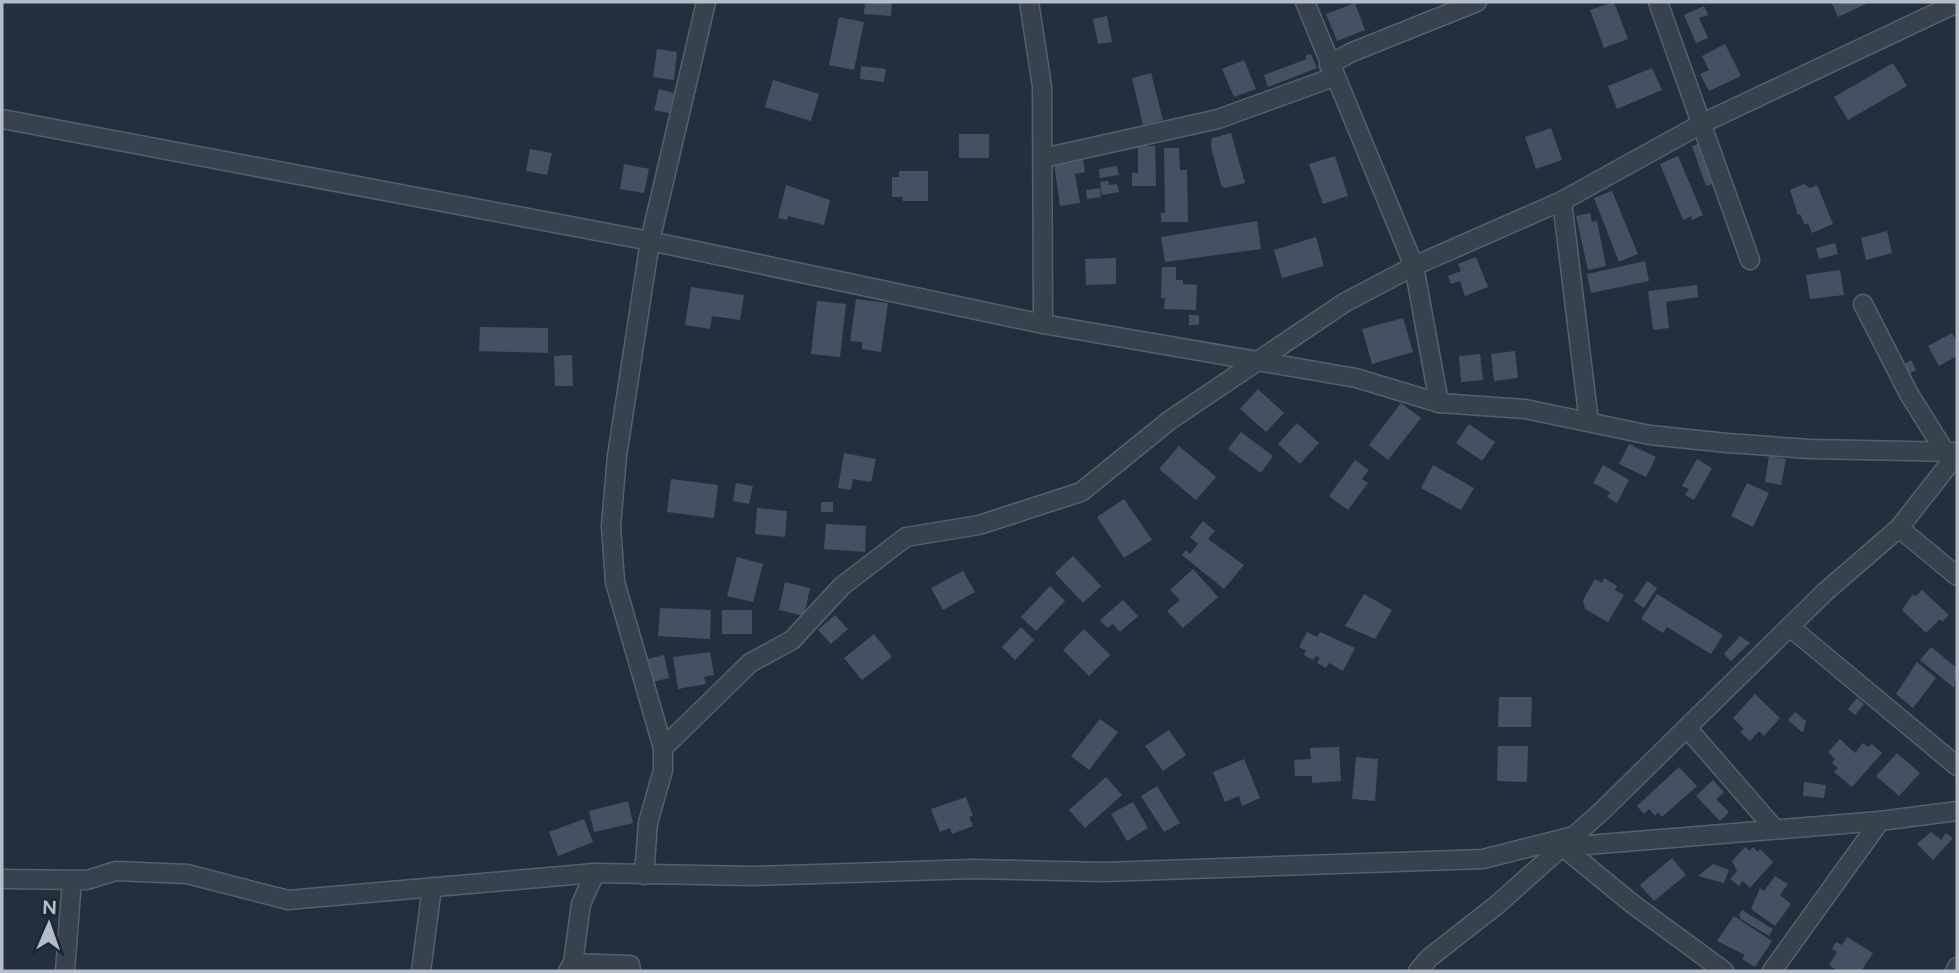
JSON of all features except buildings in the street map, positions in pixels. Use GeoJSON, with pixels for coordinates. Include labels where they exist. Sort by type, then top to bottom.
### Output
{"type":"FeatureCollection","features":[{"type":"Feature","properties":{"kind":"street"},"geometry":{"type":"LineString","coordinates":[[644,875],[648,823],[663,770],[663,748],[615,582],[611,526],[617,456],[650,241],[706,2]]}},
{"type":"Feature","properties":{"kind":"street"},"geometry":{"type":"LineString","coordinates":[[1029,2],[1042,86],[1043,324]]}},
{"type":"Feature","properties":{"kind":"street"},"geometry":{"type":"LineString","coordinates":[[1305,2],[1414,266],[1439,403]]}},
{"type":"Feature","properties":{"kind":"street"},"geometry":{"type":"LineString","coordinates":[[1044,158],[1217,119],[1332,71],[1350,53],[1477,2]]}},
{"type":"Feature","properties":{"kind":"street"},"geometry":{"type":"LineString","coordinates":[[1658,2],[1750,260]]}},
{"type":"Feature","properties":{"kind":"street"},"geometry":{"type":"LineString","coordinates":[[663,748],[750,663],[792,640],[842,586],[906,537],[979,525],[1081,492],[1170,420],[1344,303],[1414,266],[1562,201],[1703,123],[1957,3]]}},
{"type":"Feature","properties":{"kind":"street"},"geometry":{"type":"LineString","coordinates":[[2,119],[650,241],[1043,324],[1356,378],[1439,403],[1525,409],[1650,435],[1727,443],[1810,449],[1953,452]]}},
{"type":"Feature","properties":{"kind":"street"},"geometry":{"type":"LineString","coordinates":[[1562,201],[1576,291],[1589,422]]}},
{"type":"Feature","properties":{"kind":"street"},"geometry":{"type":"LineString","coordinates":[[1863,304],[1909,394],[1953,452]]}},
{"type":"Feature","properties":{"kind":"street"},"geometry":{"type":"LineString","coordinates":[[1418,971],[1429,958],[1568,842],[1688,729],[1790,627],[1899,528],[1953,452]]}},
{"type":"Feature","properties":{"kind":"street"},"geometry":{"type":"LineString","coordinates":[[1899,528],[1957,576]]}},
{"type":"Feature","properties":{"kind":"street"},"geometry":{"type":"LineString","coordinates":[[1790,627],[1957,765]]}},
{"type":"Feature","properties":{"kind":"street"},"geometry":{"type":"LineString","coordinates":[[1688,729],[1774,828]]}},
{"type":"Feature","properties":{"kind":"street"},"geometry":{"type":"LineString","coordinates":[[2,879],[87,880],[116,871],[187,874],[288,900],[595,873],[752,876],[974,869],[1104,872],[1483,859],[1568,842],[1880,821],[1957,811]]}},
{"type":"Feature","properties":{"kind":"street"},"geometry":{"type":"LineString","coordinates":[[1772,971],[1880,821]]}},
{"type":"Feature","properties":{"kind":"street"},"geometry":{"type":"LineString","coordinates":[[1568,842],[1724,971]]}},
{"type":"Feature","properties":{"kind":"street"},"geometry":{"type":"LineString","coordinates":[[595,873],[581,904],[570,967],[630,965],[631,971]]}},
{"type":"Feature","properties":{"kind":"street"},"geometry":{"type":"LineString","coordinates":[[65,971],[72,880]]}},
{"type":"Feature","properties":{"kind":"street"},"geometry":{"type":"LineString","coordinates":[[421,971],[432,887]]}},
{"type":"Feature","properties":{"kind":"street"},"geometry":{"type":"LineString","coordinates":[[1955,971],[1957,967]]}}]}
